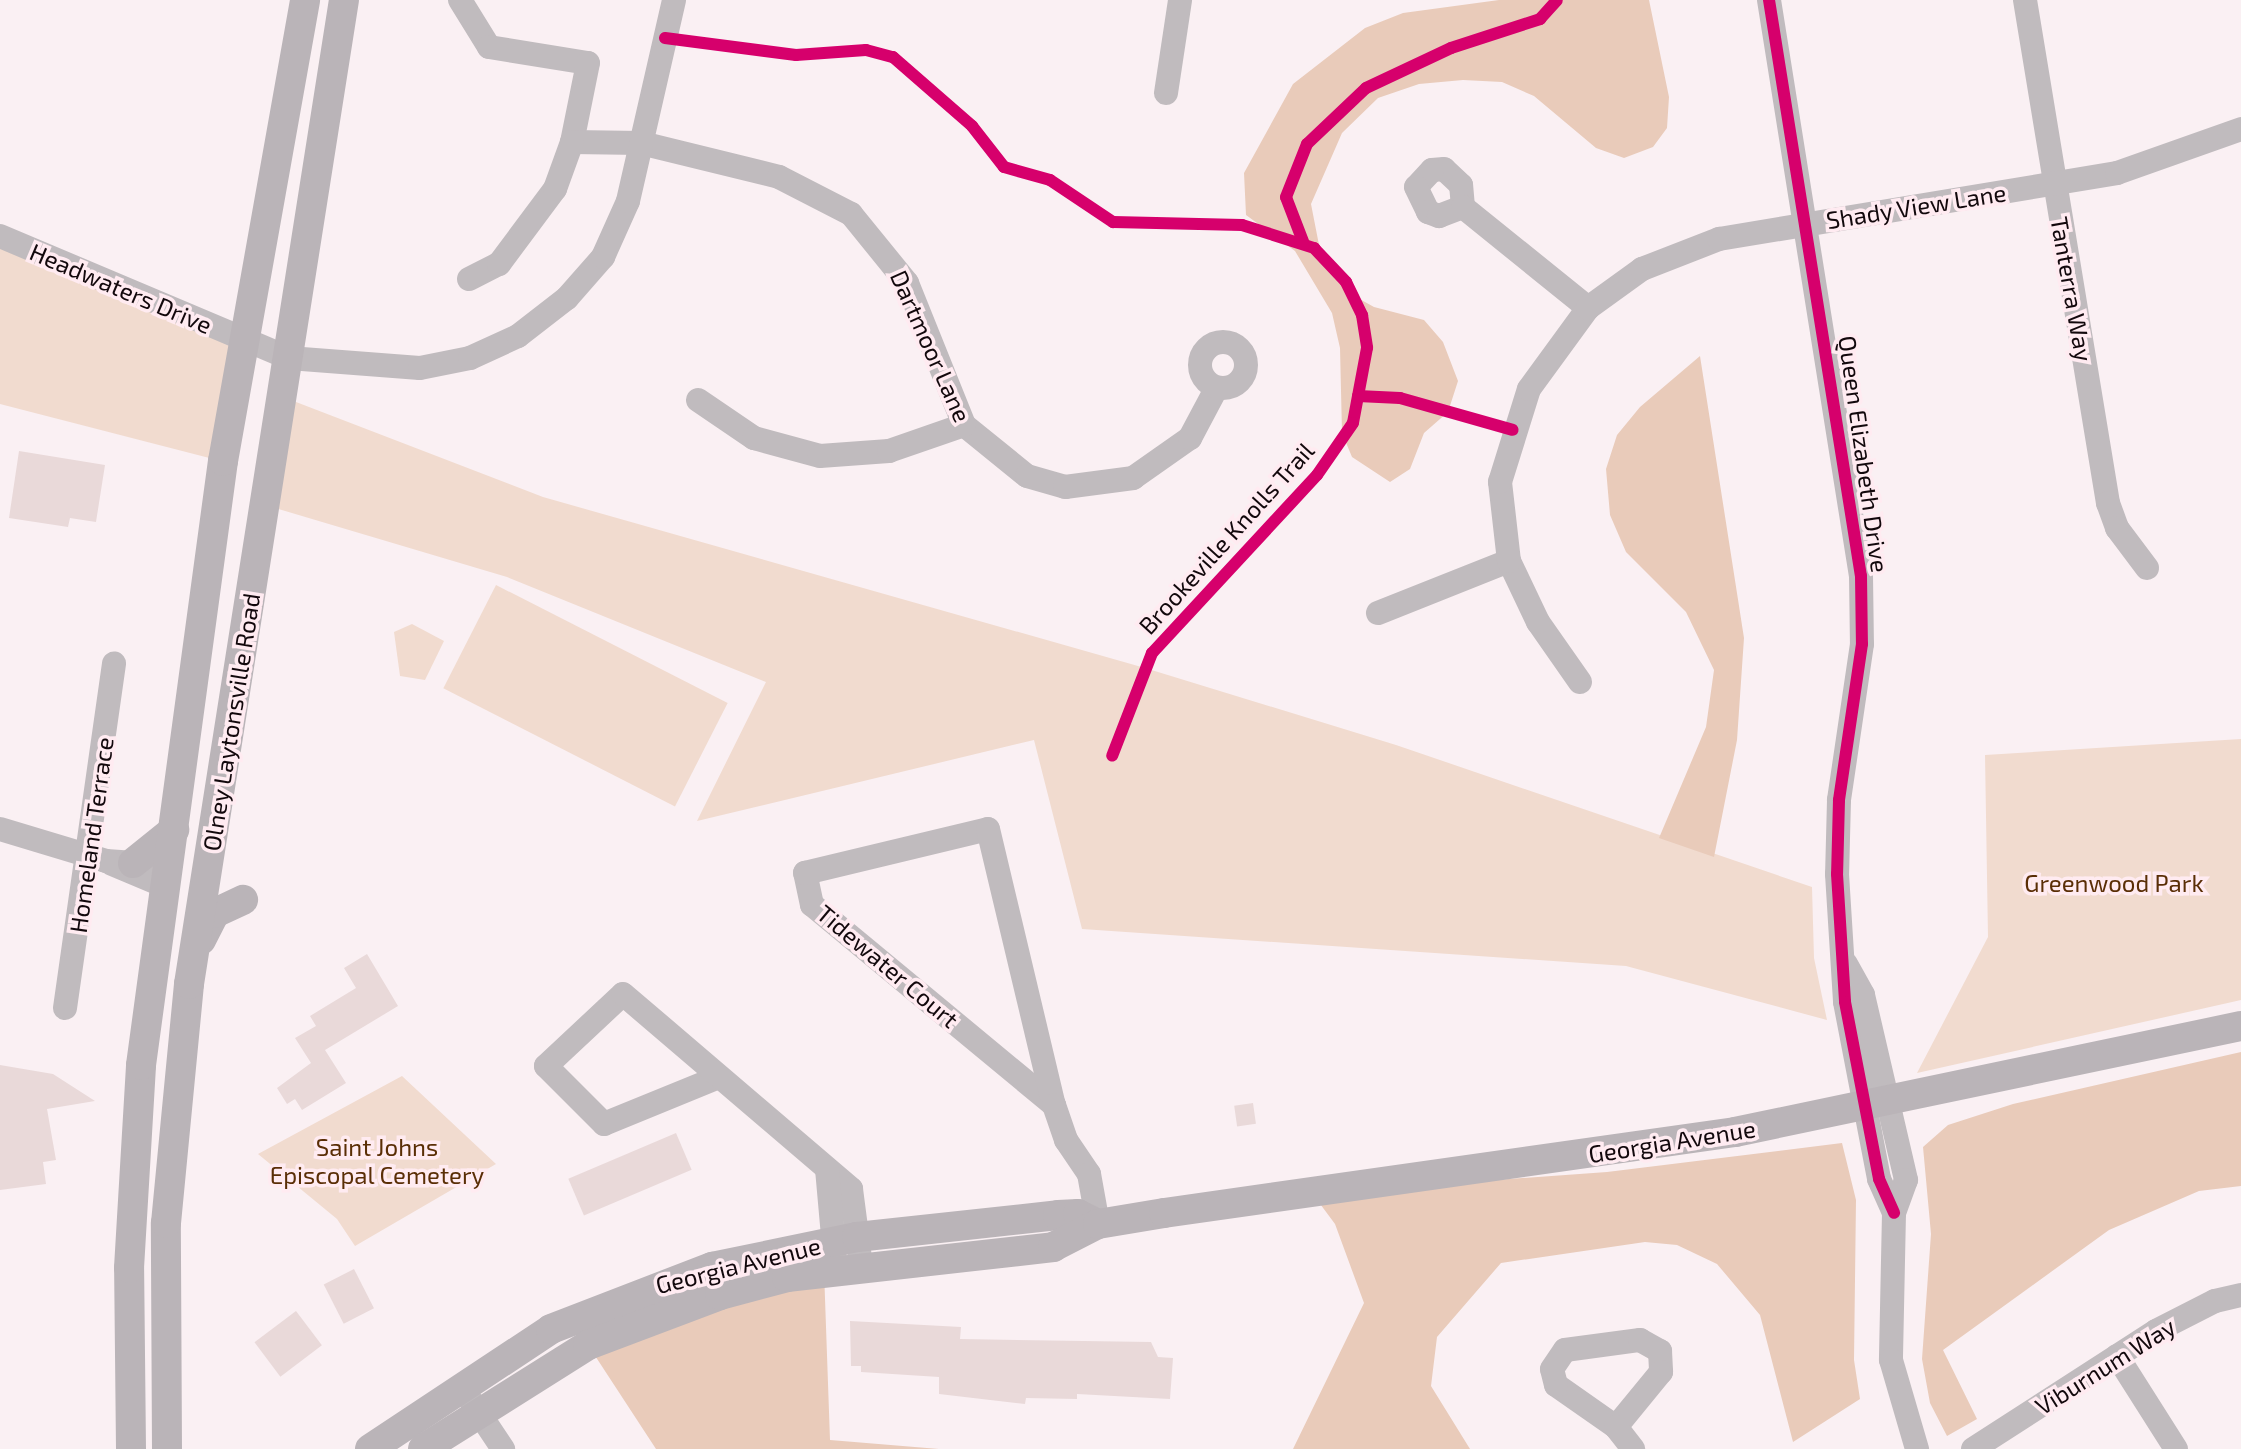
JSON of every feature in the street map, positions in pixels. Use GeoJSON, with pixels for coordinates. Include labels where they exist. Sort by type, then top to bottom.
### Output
{"type":"FeatureCollection","features":[{"type":"Feature","properties":{"kind":"main road","name":"Olney Laytonsville Road"},"geometry":{"type":"LineString","coordinates":[[131,1449],[132,1166],[202,596],[243,340],[305,0]]}},
{"type":"Feature","properties":{"kind":"main road","name":"Olney Laytonsville Road"},"geometry":{"type":"LineString","coordinates":[[167,1449],[166,1223],[194,952],[344,0]]}},
{"type":"Feature","properties":{"kind":"main road"},"geometry":{"type":"LineString","coordinates":[[110,860],[174,830]]}},
{"type":"Feature","properties":{"kind":"main road"},"geometry":{"type":"LineString","coordinates":[[194,952],[215,913],[243,900]]}},
{"type":"Feature","properties":{"kind":"main road","name":"Georgia Avenue"},"geometry":{"type":"LineString","coordinates":[[423,1449],[476,1410],[566,1356],[650,1319],[847,1253],[1058,1215],[1078,1214],[1098,1224],[1676,1142],[1876,1104],[2241,1026]]}},
{"type":"Feature","properties":{"kind":"main road","name":"Georgia Avenue"},"geometry":{"type":"LineString","coordinates":[[370,1449],[462,1383],[551,1329],[636,1292],[780,1251],[847,1253]]}},
{"type":"Feature","properties":{"kind":"street"},"geometry":{"type":"LineString","coordinates":[[460,0],[489,47],[588,63],[572,142],[555,189],[499,264],[469,279]]}},
{"type":"Feature","properties":{"kind":"street","name":"Headwaters Drive"},"geometry":{"type":"LineString","coordinates":[[0,236],[289,358],[420,368],[470,358],[518,336],[567,298],[603,257],[628,201],[674,0]]}},
{"type":"Feature","properties":{"kind":"street"},"geometry":{"type":"LineString","coordinates":[[1166,93],[1180,0]]}},
{"type":"Feature","properties":{"kind":"street","name":"Queen Elizabeth Drive"},"geometry":{"type":"LineString","coordinates":[[1769,0],[1861,576],[1862,644],[1839,800],[1846,964],[1863,995],[1876,1104],[1906,1180],[1894,1213],[1891,1360],[1901,1410],[1917,1449]]}},
{"type":"Feature","properties":{"kind":"street","name":"Tanterra Way"},"geometry":{"type":"LineString","coordinates":[[2025,0],[2108,503],[2117,528],[2147,568]]}},
{"type":"Feature","properties":{"kind":"street","name":"Shady View Lane"},"geometry":{"type":"LineString","coordinates":[[1580,682],[1538,622],[1509,561],[1500,482],[1508,444],[1529,389],[1588,308],[1672,255],[1719,239],[2054,183],[2187,153],[2241,129]]}},
{"type":"Feature","properties":{"kind":"street","name":"Dartmoor Lane"},"geometry":{"type":"LineString","coordinates":[[572,142],[641,143],[779,177],[851,214],[907,283],[964,425],[1027,476],[1065,487],[1109,485],[1161,463],[1190,438],[1216,389]]}},
{"type":"Feature","properties":{"kind":"street"},"geometry":{"type":"LineString","coordinates":[[1463,207],[1588,308]]}},
{"type":"Feature","properties":{"kind":"street"},"geometry":{"type":"LineString","coordinates":[[698,400],[754,438],[820,456],[889,451],[964,425]]}},
{"type":"Feature","properties":{"kind":"street"},"geometry":{"type":"LineString","coordinates":[[1378,613],[1509,561]]}},
{"type":"Feature","properties":{"kind":"street","name":"Homeland Terrace"},"geometry":{"type":"LineString","coordinates":[[65,1008],[110,860],[114,663]]}},
{"type":"Feature","properties":{"kind":"street"},"geometry":{"type":"LineString","coordinates":[[0,829],[168,877]]}},
{"type":"Feature","properties":{"kind":"street","name":"Tidewater Court"},"geometry":{"type":"LineString","coordinates":[[1054,1105],[812,905],[805,873],[988,829],[1054,1105],[1066,1140],[1089,1174],[1098,1224]]}},
{"type":"Feature","properties":{"kind":"street"},"geometry":{"type":"LineString","coordinates":[[719,1077],[604,1124],[546,1066],[623,994],[851,1189],[847,1253]]}},
{"type":"Feature","properties":{"kind":"street","name":"Viburnum Way"},"geometry":{"type":"LineString","coordinates":[[1973,1449],[2117,1356],[2215,1301],[2241,1295]]}},
{"type":"Feature","properties":{"kind":"street"},"geometry":{"type":"LineString","coordinates":[[1616,1427],[1661,1372],[1660,1351],[1640,1340],[1565,1350],[1552,1369],[1556,1385],[1616,1427],[1633,1449]]}},
{"type":"Feature","properties":{"kind":"street"},"geometry":{"type":"LineString","coordinates":[[2117,1356],[2176,1449]]}},
{"type":"Feature","properties":{"kind":"street"},"geometry":{"type":"LineString","coordinates":[[462,1383],[503,1449]]}},
{"type":"Feature","properties":{"kind":"green space"},"geometry":{"type":"Polygon","coordinates":[[[0,236],[243,340],[221,461],[0,404],[0,236]]]}},
{"type":"Feature","properties":{"kind":"green space"},"geometry":{"type":"Polygon","coordinates":[[[283,397],[543,497],[1145,668],[1396,745],[1812,887],[1814,958],[1827,1020],[1626,966],[1082,929],[1034,740],[697,821],[766,682],[507,577],[265,505],[283,397]]]}},
{"type":"Feature","properties":{"kind":"green space"},"geometry":{"type":"Polygon","coordinates":[[[496,585],[728,703],[675,806],[443,688],[496,585]]]}},
{"type":"Feature","properties":{"kind":"green space"},"geometry":{"type":"Polygon","coordinates":[[[412,624],[444,641],[425,680],[400,676],[394,632],[412,624]]]}},
{"type":"Feature","properties":{"kind":"green space","name":"Greenwood Park"},"geometry":{"type":"Polygon","coordinates":[[[2241,739],[2241,1000],[1917,1073],[1988,937],[1985,755],[2241,739]]]}},
{"type":"Feature","properties":{"kind":"green space","name":"Saint Johns Episcopal Cemetery"},"geometry":{"type":"Polygon","coordinates":[[[402,1076],[496,1164],[355,1246],[337,1219],[258,1154],[402,1076]]]}},
{"type":"Feature","properties":{"kind":"shaded area"},"geometry":{"type":"Polygon","coordinates":[[[1499,0],[1649,0],[1669,97],[1667,128],[1653,147],[1624,158],[1596,148],[1534,96],[1502,82],[1463,80],[1419,84],[1378,98],[1342,133],[1311,204],[1319,245],[1347,292],[1374,307],[1424,320],[1443,342],[1458,381],[1448,412],[1424,433],[1410,469],[1390,482],[1352,457],[1342,433],[1340,348],[1332,313],[1295,251],[1246,215],[1244,173],[1293,84],[1365,28],[1403,13],[1499,0]]]}},
{"type":"Feature","properties":{"kind":"shaded area"},"geometry":{"type":"Polygon","coordinates":[[[1700,356],[1744,638],[1737,740],[1714,857],[1659,838],[1706,727],[1714,670],[1686,612],[1626,552],[1610,515],[1606,469],[1617,435],[1640,407],[1700,356]]]}},
{"type":"Feature","properties":{"kind":"shaded area"},"geometry":{"type":"Polygon","coordinates":[[[2241,1052],[2241,1186],[2199,1191],[2109,1230],[1943,1350],[1977,1419],[1947,1436],[1930,1403],[1922,1359],[1931,1234],[1923,1147],[1948,1125],[2013,1104],[2241,1052]]]}},
{"type":"Feature","properties":{"kind":"shaded area"},"geometry":{"type":"Polygon","coordinates":[[[1842,1143],[1856,1200],[1854,1360],[1860,1399],[1793,1442],[1760,1315],[1717,1264],[1677,1245],[1645,1242],[1501,1263],[1437,1337],[1431,1386],[1470,1449],[1293,1449],[1364,1303],[1335,1224],[1312,1193],[1607,1172],[1842,1143]]]}},
{"type":"Feature","properties":{"kind":"shaded area"},"geometry":{"type":"Polygon","coordinates":[[[824,1270],[830,1440],[939,1449],[656,1449],[588,1345],[824,1270]]]}},
{"type":"Feature","properties":{"kind":"building"},"geometry":{"type":"Polygon","coordinates":[[[19,451],[105,465],[96,522],[70,518],[68,527],[9,518],[19,451]]]}},
{"type":"Feature","properties":{"kind":"building"},"geometry":{"type":"Polygon","coordinates":[[[367,954],[398,1006],[325,1050],[346,1083],[302,1110],[295,1099],[287,1104],[277,1088],[311,1063],[295,1038],[316,1026],[310,1016],[356,988],[344,968],[367,954]]]}},
{"type":"Feature","properties":{"kind":"building"},"geometry":{"type":"Polygon","coordinates":[[[0,1065],[53,1074],[95,1101],[47,1109],[56,1160],[43,1162],[46,1184],[0,1190],[0,1065]]]}},
{"type":"Feature","properties":{"kind":"building"},"geometry":{"type":"Polygon","coordinates":[[[1253,1103],[1256,1124],[1237,1126],[1234,1106],[1253,1103]]]}},
{"type":"Feature","properties":{"kind":"building"},"geometry":{"type":"Polygon","coordinates":[[[676,1133],[692,1170],[584,1216],[568,1179],[676,1133]]]}},
{"type":"Feature","properties":{"kind":"building"},"geometry":{"type":"Polygon","coordinates":[[[354,1269],[374,1308],[344,1324],[324,1284],[354,1269]]]}},
{"type":"Feature","properties":{"kind":"building"},"geometry":{"type":"Polygon","coordinates":[[[296,1311],[322,1345],[280,1377],[254,1342],[296,1311]]]}},
{"type":"Feature","properties":{"kind":"building"},"geometry":{"type":"Polygon","coordinates":[[[850,1321],[961,1327],[960,1339],[1151,1342],[1158,1357],[1173,1358],[1170,1399],[1077,1394],[1077,1399],[1026,1398],[1025,1404],[939,1394],[939,1377],[861,1372],[861,1366],[851,1366],[850,1321]]]}},
{"type":"Feature","properties":{"kind":"cycle path"},"geometry":{"type":"LineString","coordinates":[[1304,244],[1286,197],[1307,144],[1366,88],[1451,48],[1540,19],[1557,0]]}},
{"type":"Feature","properties":{"kind":"cycle path"},"geometry":{"type":"LineString","coordinates":[[1769,0],[1861,576],[1862,644],[1839,800],[1837,874],[1845,1002],[1879,1179],[1894,1213]]}},
{"type":"Feature","properties":{"kind":"cycle path","name":"Brookeville Knolls Trail"},"geometry":{"type":"LineString","coordinates":[[665,38],[796,55],[866,50],[893,57],[972,126],[1004,167],[1050,180],[1113,222],[1242,225],[1314,248],[1346,282],[1362,315],[1367,348],[1353,423],[1317,475],[1152,653],[1112,756]]}},
{"type":"Feature","properties":{"kind":"cycle path"},"geometry":{"type":"LineString","coordinates":[[1358,396],[1400,398],[1513,430]]}}]}
